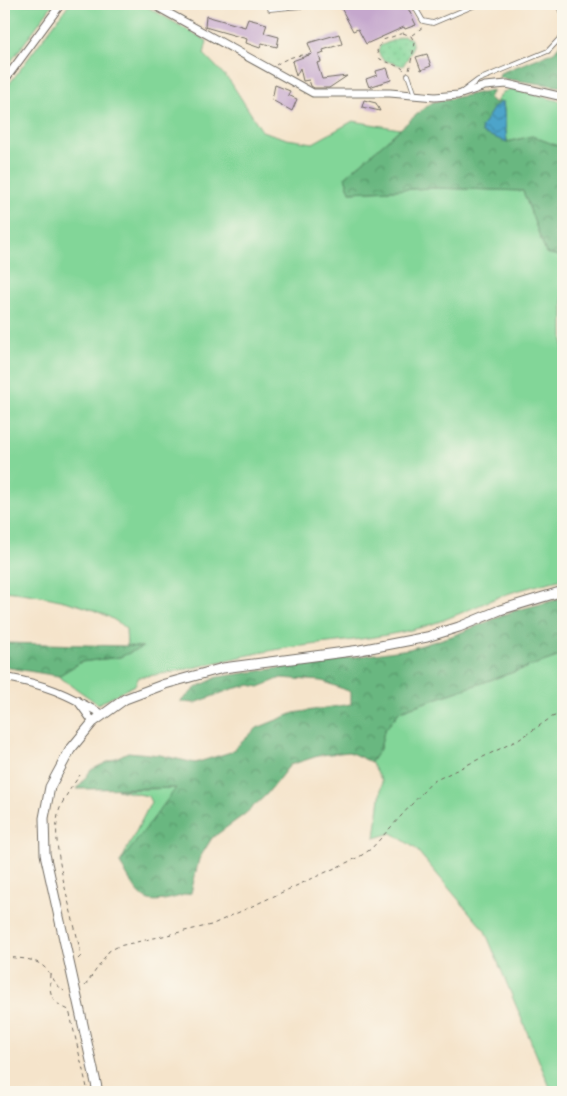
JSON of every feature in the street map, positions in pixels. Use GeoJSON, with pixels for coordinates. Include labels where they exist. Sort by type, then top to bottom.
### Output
{"type":"FeatureCollection","features":[{"type":"Feature","properties":{"kind":"street"},"geometry":{"type":"LineString","coordinates":[[4,81],[61,4]]}},
{"type":"Feature","properties":{"kind":"street"},"geometry":{"type":"LineString","coordinates":[[152,4],[313,93],[416,94],[435,97],[458,95],[485,86],[507,84],[563,97]]}},
{"type":"Feature","properties":{"kind":"street"},"geometry":{"type":"LineString","coordinates":[[98,1092],[45,854],[44,818],[50,787],[70,750],[93,722],[125,699],[165,684],[224,668],[360,650],[428,637],[459,627],[500,610],[563,591]]}},
{"type":"Feature","properties":{"kind":"street"},"geometry":{"type":"LineString","coordinates":[[4,677],[40,683],[103,714]]}},
{"type":"Feature","properties":{"kind":"street"},"geometry":{"type":"LineString","coordinates":[[77,700],[93,722]]}},
{"type":"Feature","properties":{"kind":"lane"},"geometry":{"type":"LineString","coordinates":[[270,9],[324,4]]}},
{"type":"Feature","properties":{"kind":"lane"},"geometry":{"type":"LineString","coordinates":[[414,4],[424,21],[433,23],[478,4]]}},
{"type":"Feature","properties":{"kind":"lane"},"geometry":{"type":"LineString","coordinates":[[558,4],[563,16]]}},
{"type":"Feature","properties":{"kind":"lane"},"geometry":{"type":"LineString","coordinates":[[458,95],[478,80],[548,51],[563,35]]}},
{"type":"Feature","properties":{"kind":"lane"},"geometry":{"type":"LineString","coordinates":[[408,74],[416,94]]}},
{"type":"Feature","properties":{"kind":"path"},"geometry":{"type":"LineString","coordinates":[[411,36],[428,22]]}},
{"type":"Feature","properties":{"kind":"path"},"geometry":{"type":"LineString","coordinates":[[403,33],[411,36],[415,43],[408,74],[402,68],[380,59],[377,51],[383,40],[403,33]]}},
{"type":"Feature","properties":{"kind":"path"},"geometry":{"type":"LineString","coordinates":[[269,69],[285,59],[303,54],[310,56]]}},
{"type":"Feature","properties":{"kind":"path"},"geometry":{"type":"LineString","coordinates":[[85,986],[109,951],[119,946],[132,945],[211,925],[359,857],[377,842],[432,782],[520,739],[552,717],[563,713]]}},
{"type":"Feature","properties":{"kind":"path"},"geometry":{"type":"LineString","coordinates":[[68,963],[77,961],[81,956],[59,856],[57,832],[60,809],[80,775]]}},
{"type":"Feature","properties":{"kind":"path"},"geometry":{"type":"LineString","coordinates":[[4,958],[33,959],[42,964],[57,986],[64,991]]}},
{"type":"Feature","properties":{"kind":"path"},"geometry":{"type":"LineString","coordinates":[[50,974],[50,991],[58,1006],[69,1010],[88,1092]]}},
{"type":"Feature","properties":{"kind":"green space"},"geometry":{"type":"Polygon","coordinates":[[[4,4],[53,4],[4,71],[4,4]]]}},
{"type":"Feature","properties":{"kind":"green space"},"geometry":{"type":"Polygon","coordinates":[[[69,4],[142,4],[207,41],[204,54],[230,81],[262,131],[287,139],[313,143],[353,121],[400,129],[345,177],[350,192],[433,188],[523,191],[546,253],[563,257],[563,579],[509,593],[440,621],[402,632],[280,649],[175,672],[139,677],[135,685],[98,704],[58,676],[81,662],[120,657],[142,647],[127,646],[126,629],[101,613],[51,598],[4,591],[4,91],[69,4]]]}},
{"type":"Feature","properties":{"kind":"green space"},"geometry":{"type":"Polygon","coordinates":[[[403,36],[410,38],[412,45],[411,52],[403,66],[383,60],[378,52],[380,46],[403,36]]]}},
{"type":"Feature","properties":{"kind":"green space"},"geometry":{"type":"Polygon","coordinates":[[[563,41],[563,87],[499,78],[500,73],[554,52],[563,41]]]}},
{"type":"Feature","properties":{"kind":"green space"},"geometry":{"type":"Polygon","coordinates":[[[513,89],[563,102],[563,148],[532,136],[507,142],[503,102],[495,103],[503,92],[513,89]]]}},
{"type":"Feature","properties":{"kind":"green space"},"geometry":{"type":"Polygon","coordinates":[[[493,90],[489,98],[495,103],[503,101],[507,142],[532,136],[563,148],[563,257],[546,253],[523,191],[433,188],[350,192],[345,177],[423,109],[433,102],[493,90]]]}},
{"type":"Feature","properties":{"kind":"green space"},"geometry":{"type":"Polygon","coordinates":[[[563,598],[563,655],[400,711],[384,731],[380,749],[371,762],[349,752],[321,755],[290,765],[266,795],[245,814],[212,838],[199,859],[191,893],[163,900],[154,901],[147,899],[140,895],[134,887],[120,863],[176,788],[77,789],[91,770],[128,752],[160,755],[195,763],[231,752],[257,728],[294,713],[351,704],[351,692],[322,681],[281,678],[259,687],[249,685],[232,689],[195,703],[180,702],[197,687],[218,677],[409,649],[452,636],[514,611],[563,598]]]}},
{"type":"Feature","properties":{"kind":"green space"},"geometry":{"type":"Polygon","coordinates":[[[4,643],[143,647],[120,657],[81,662],[58,676],[4,667],[4,643]]]}},
{"type":"Feature","properties":{"kind":"green space"},"geometry":{"type":"Polygon","coordinates":[[[563,655],[563,1092],[552,1092],[485,931],[415,848],[392,833],[375,838],[382,781],[371,762],[380,749],[384,731],[400,711],[563,655]]]}},
{"type":"Feature","properties":{"kind":"green space"},"geometry":{"type":"Polygon","coordinates":[[[177,788],[120,863],[151,802],[148,796],[117,790],[177,788]]]}},
{"type":"Feature","properties":{"kind":"water"},"geometry":{"type":"Polygon","coordinates":[[[503,101],[507,142],[482,133],[481,128],[494,107],[503,101]]]}},
{"type":"Feature","properties":{"kind":"building"},"geometry":{"type":"Polygon","coordinates":[[[339,4],[406,4],[416,25],[405,29],[404,27],[366,44],[358,29],[353,31],[339,4]]]}},
{"type":"Feature","properties":{"kind":"building"},"geometry":{"type":"Polygon","coordinates":[[[206,16],[245,27],[248,19],[267,24],[264,33],[279,37],[277,47],[262,43],[260,48],[246,43],[247,39],[205,27],[206,16]]]}},
{"type":"Feature","properties":{"kind":"building"},"geometry":{"type":"Polygon","coordinates":[[[339,34],[342,44],[323,50],[324,53],[319,55],[321,62],[317,63],[322,79],[347,76],[329,88],[314,88],[309,80],[303,81],[300,68],[296,76],[292,61],[312,54],[308,43],[339,34]]]}},
{"type":"Feature","properties":{"kind":"building"},"geometry":{"type":"Polygon","coordinates":[[[427,54],[431,66],[421,70],[416,57],[427,54]]]}},
{"type":"Feature","properties":{"kind":"building"},"geometry":{"type":"Polygon","coordinates":[[[387,68],[391,80],[369,87],[366,79],[377,75],[376,71],[387,68]]]}},
{"type":"Feature","properties":{"kind":"building"},"geometry":{"type":"Polygon","coordinates":[[[275,85],[290,91],[288,95],[297,99],[292,111],[272,100],[275,85]]]}},
{"type":"Feature","properties":{"kind":"building"},"geometry":{"type":"Polygon","coordinates":[[[364,100],[376,103],[380,111],[362,107],[364,100]]]}}]}
